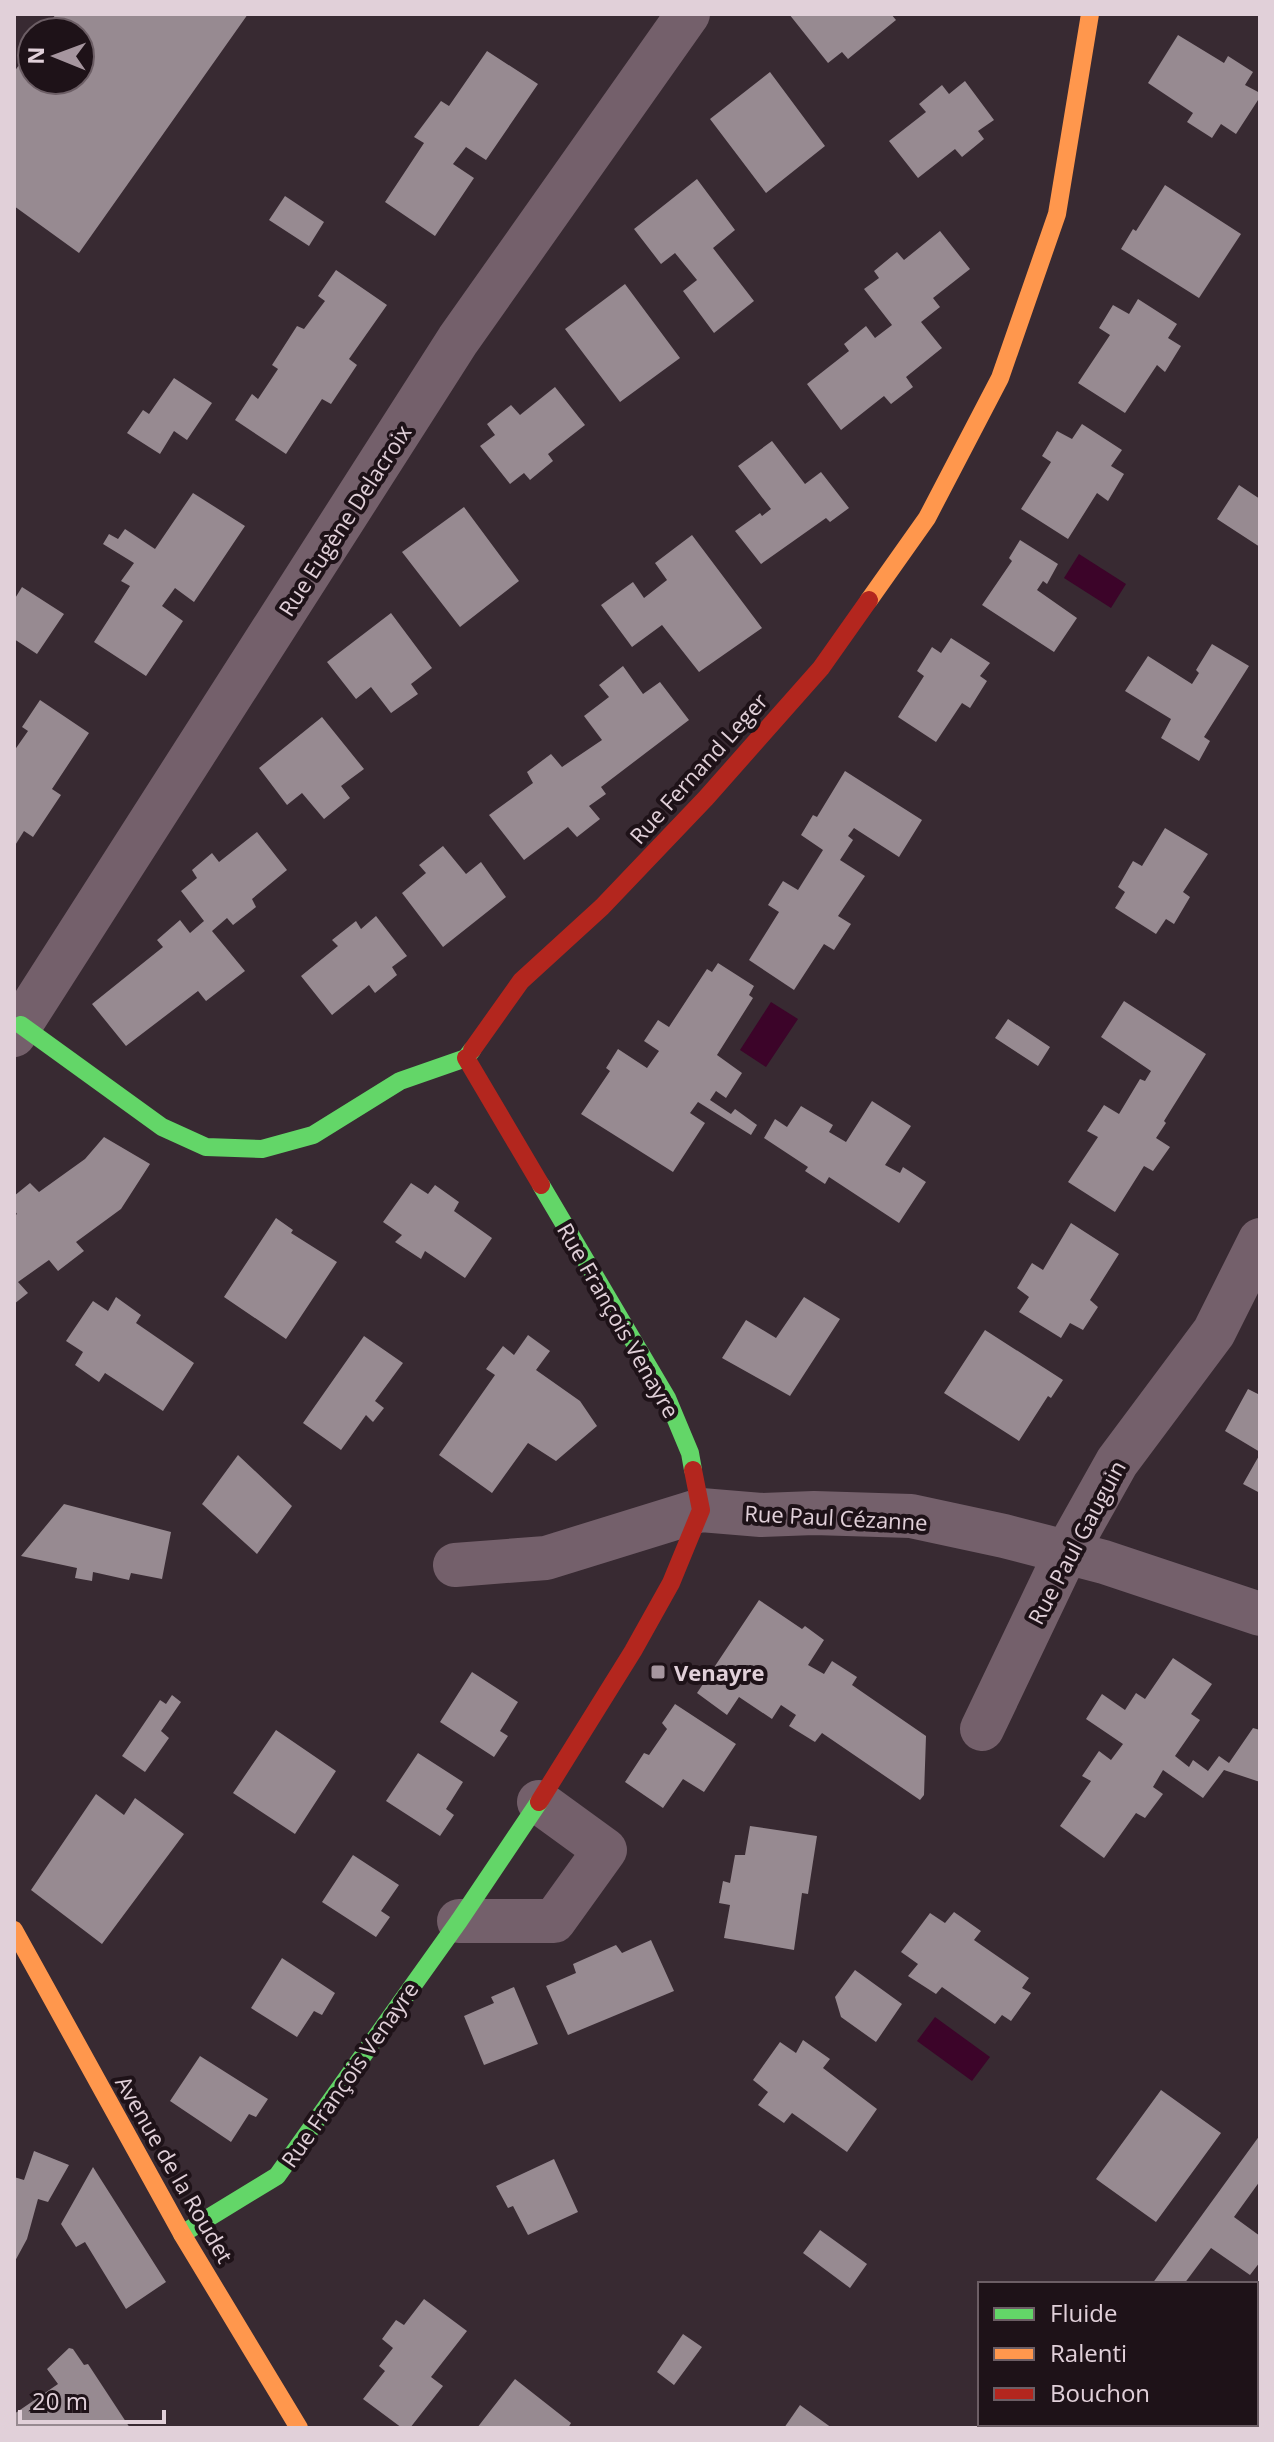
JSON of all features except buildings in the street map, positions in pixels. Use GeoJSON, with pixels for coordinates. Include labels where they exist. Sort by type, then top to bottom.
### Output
{"type":"FeatureCollection","features":[{"type":"Feature","properties":{"kind":"street","name":"Rue Eugène Delacroix"},"geometry":{"type":"LineString","coordinates":[[18,1030],[458,340],[688,14]]}},
{"type":"Feature","properties":{"kind":"street","name":"Rue Fernand Leger"},"geometry":{"type":"LineString","coordinates":[[466,1058],[521,981],[602,907],[706,798],[821,668],[927,518],[1000,378],[1057,214],[1090,14]]}},
{"type":"Feature","properties":{"kind":"street"},"geometry":{"type":"LineString","coordinates":[[18,1030],[162,1127],[206,1147],[262,1149],[313,1135],[400,1081],[466,1058]]}},
{"type":"Feature","properties":{"kind":"street","name":"Rue François Venayre"},"geometry":{"type":"LineString","coordinates":[[182,2234],[277,2176],[459,1921],[539,1802],[624,1666],[671,1583],[701,1510],[690,1453],[667,1398],[466,1058]]}},
{"type":"Feature","properties":{"kind":"street","name":"Rue Paul Gauguin"},"geometry":{"type":"LineString","coordinates":[[982,1729],[1066,1553],[1117,1462],[1214,1332],[1260,1240]]}},
{"type":"Feature","properties":{"kind":"street","name":"Rue Paul Cézanne"},"geometry":{"type":"LineString","coordinates":[[455,1565],[546,1558],[701,1510],[761,1515],[911,1516],[1104,1562],[1260,1614]]}},
{"type":"Feature","properties":{"kind":"street"},"geometry":{"type":"LineString","coordinates":[[459,1921],[554,1921],[605,1850],[539,1802]]}},
{"type":"Feature","properties":{"kind":"street","name":"Avenue de la Roudet"},"geometry":{"type":"LineString","coordinates":[[14,1930],[182,2234],[299,2428]]}},
{"type":"Feature","properties":{"kind":"shaded area"},"geometry":{"type":"Polygon","coordinates":[[[1079,554],[1126,584],[1111,608],[1064,578],[1079,554]]]}},
{"type":"Feature","properties":{"kind":"shaded area"},"geometry":{"type":"Polygon","coordinates":[[[771,1002],[798,1019],[766,1067],[740,1050],[771,1002]]]}},
{"type":"Feature","properties":{"kind":"shaded area"},"geometry":{"type":"Polygon","coordinates":[[[935,2017],[990,2057],[972,2081],[917,2041],[935,2017]]]}},
{"type":"Feature","properties":{"kind":"traffic: fast"},"geometry":{"type":"LineString","coordinates":[[21,1025],[162,1127],[206,1147],[262,1149],[313,1135],[400,1081],[466,1058],[472,1050]]}},
{"type":"Feature","properties":{"kind":"traffic: fast"},"geometry":{"type":"LineString","coordinates":[[541,1185],[667,1398],[690,1453],[693,1470]]}},
{"type":"Feature","properties":{"kind":"traffic: fast"},"geometry":{"type":"LineString","coordinates":[[182,2234],[277,2176],[459,1921],[539,1802]]}},
{"type":"Feature","properties":{"kind":"traffic: slow"},"geometry":{"type":"LineString","coordinates":[[869,600],[927,518],[1000,378],[1057,214],[1090,14]]}},
{"type":"Feature","properties":{"kind":"traffic: slow"},"geometry":{"type":"LineString","coordinates":[[14,1930],[182,2234],[299,2428]]}},
{"type":"Feature","properties":{"kind":"traffic: jam"},"geometry":{"type":"LineString","coordinates":[[472,1050],[521,981],[602,907],[706,798],[821,668],[869,600]]}},
{"type":"Feature","properties":{"kind":"traffic: jam"},"geometry":{"type":"LineString","coordinates":[[466,1058],[541,1185]]}},
{"type":"Feature","properties":{"kind":"traffic: jam"},"geometry":{"type":"LineString","coordinates":[[539,1802],[633,1651],[671,1583],[701,1510],[693,1470]]}},
{"type":"Feature","properties":{"kind":"place","name":"Venayre"},"geometry":{"type":"Point","coordinates":[658,1672]}}]}
